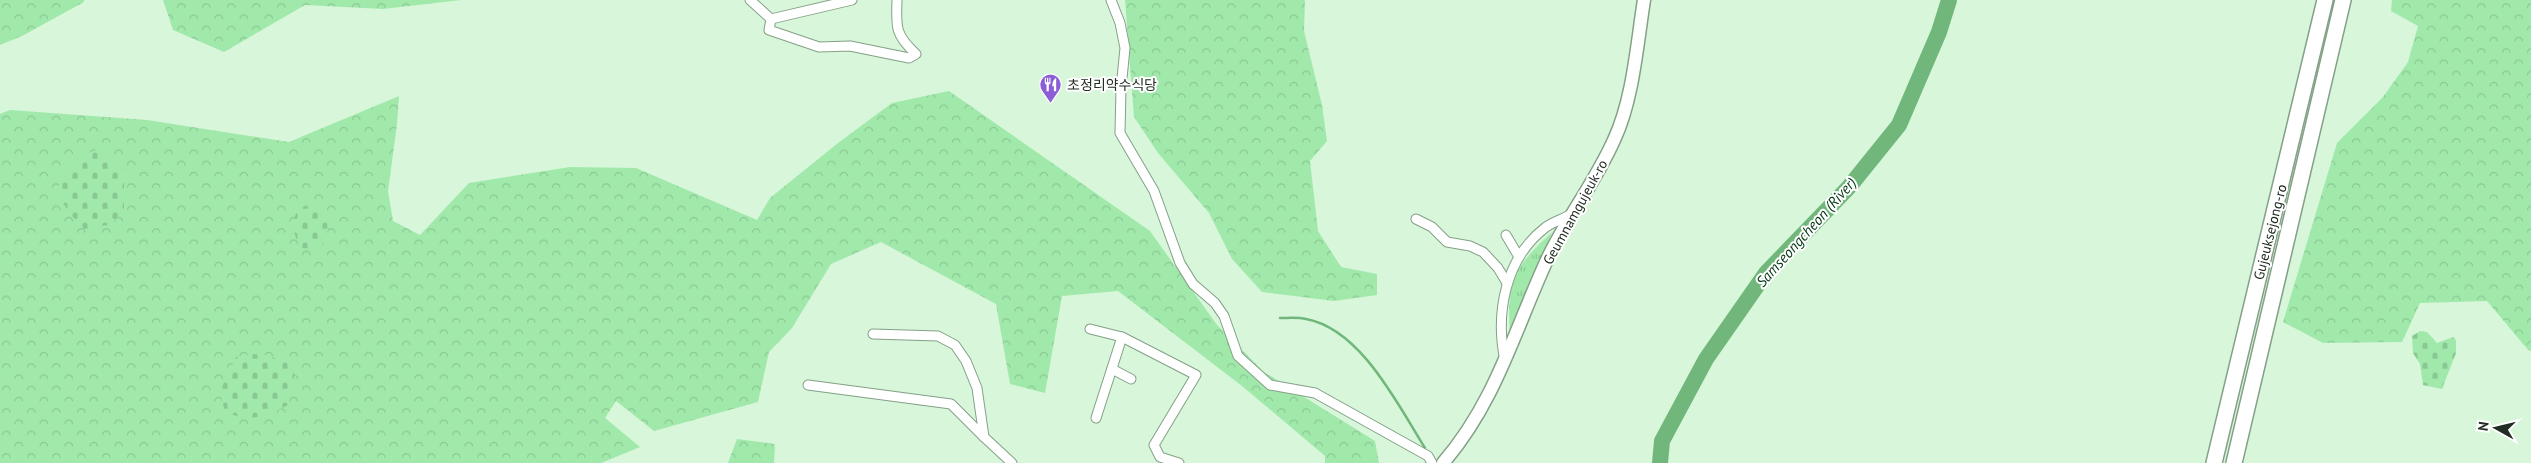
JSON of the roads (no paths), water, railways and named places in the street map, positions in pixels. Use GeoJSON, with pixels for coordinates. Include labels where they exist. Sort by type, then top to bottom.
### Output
{"type":"FeatureCollection","features":[{"type":"Feature","properties":{"kind":"highway","name":"Gujeuksejong-ro"},"geometry":{"type":"LineString","coordinates":[[2214,463],[2325,0]]}},
{"type":"Feature","properties":{"kind":"highway","name":"Gujeuksejong-ro"},"geometry":{"type":"LineString","coordinates":[[2234,463],[2343,0]]}},
{"type":"Feature","properties":{"kind":"highway"},"geometry":{"type":"LineString","coordinates":[[2205,463],[2225,384],[2252,305]]}},
{"type":"Feature","properties":{"kind":"highway"},"geometry":{"type":"LineString","coordinates":[[2244,463],[2269,311]]}},
{"type":"Feature","properties":{"kind":"main road","name":"Geumnamgujeuk-ro"},"geometry":{"type":"LineString","coordinates":[[1442,463],[1485,402],[1506,362],[1546,263],[1570,215],[1616,138],[1629,91],[1644,0]]}},
{"type":"Feature","properties":{"kind":"street"},"geometry":{"type":"LineString","coordinates":[[750,0],[771,19]]}},
{"type":"Feature","properties":{"kind":"street"},"geometry":{"type":"LineString","coordinates":[[771,19],[852,0]]}},
{"type":"Feature","properties":{"kind":"street"},"geometry":{"type":"LineString","coordinates":[[771,19],[770,30],[819,47],[850,46],[909,58],[916,54],[905,44],[896,30],[897,0]]}},
{"type":"Feature","properties":{"kind":"street"},"geometry":{"type":"LineString","coordinates":[[1111,0],[1120,23],[1125,48],[1121,88],[1120,133],[1154,191],[1180,262],[1193,284],[1215,303],[1224,316],[1238,356],[1270,385],[1315,393],[1428,456],[1432,463]]}},
{"type":"Feature","properties":{"kind":"street"},"geometry":{"type":"LineString","coordinates":[[1506,362],[1502,342],[1507,283],[1511,270],[1525,247],[1547,227],[1570,215]]}},
{"type":"Feature","properties":{"kind":"street"},"geometry":{"type":"LineString","coordinates":[[1416,219],[1432,227],[1447,242],[1470,246],[1483,252],[1498,268],[1507,283]]}},
{"type":"Feature","properties":{"kind":"street"},"geometry":{"type":"LineString","coordinates":[[1506,235],[1519,257]]}},
{"type":"Feature","properties":{"kind":"street"},"geometry":{"type":"LineString","coordinates":[[1090,329],[1122,337],[1196,375],[1154,445],[1160,457],[1179,463]]}},
{"type":"Feature","properties":{"kind":"street"},"geometry":{"type":"LineString","coordinates":[[873,334],[938,336],[955,345],[966,361],[977,388],[984,437]]}},
{"type":"Feature","properties":{"kind":"street"},"geometry":{"type":"LineString","coordinates":[[1096,418],[1122,337]]}},
{"type":"Feature","properties":{"kind":"street"},"geometry":{"type":"LineString","coordinates":[[1112,369],[1130,379]]}},
{"type":"Feature","properties":{"kind":"street"},"geometry":{"type":"LineString","coordinates":[[808,385],[951,404],[1012,463]]}},
{"type":"Feature","properties":{"kind":"waterway","name":"Samseongcheon (River)"},"geometry":{"type":"LineString","coordinates":[[1660,463],[1662,441],[1706,359],[1766,273],[1849,187],[1899,125],[1939,32],[1949,0]]}},
{"type":"Feature","properties":{"kind":"waterway"},"geometry":{"type":"LineString","coordinates":[[1280,318],[1306,319],[1326,326],[1344,337],[1376,371],[1425,448]]}},
{"type":"Feature","properties":{"kind":"place","name":"초정리약수식당"},"geometry":{"type":"Point","coordinates":[1051,104]}}]}
